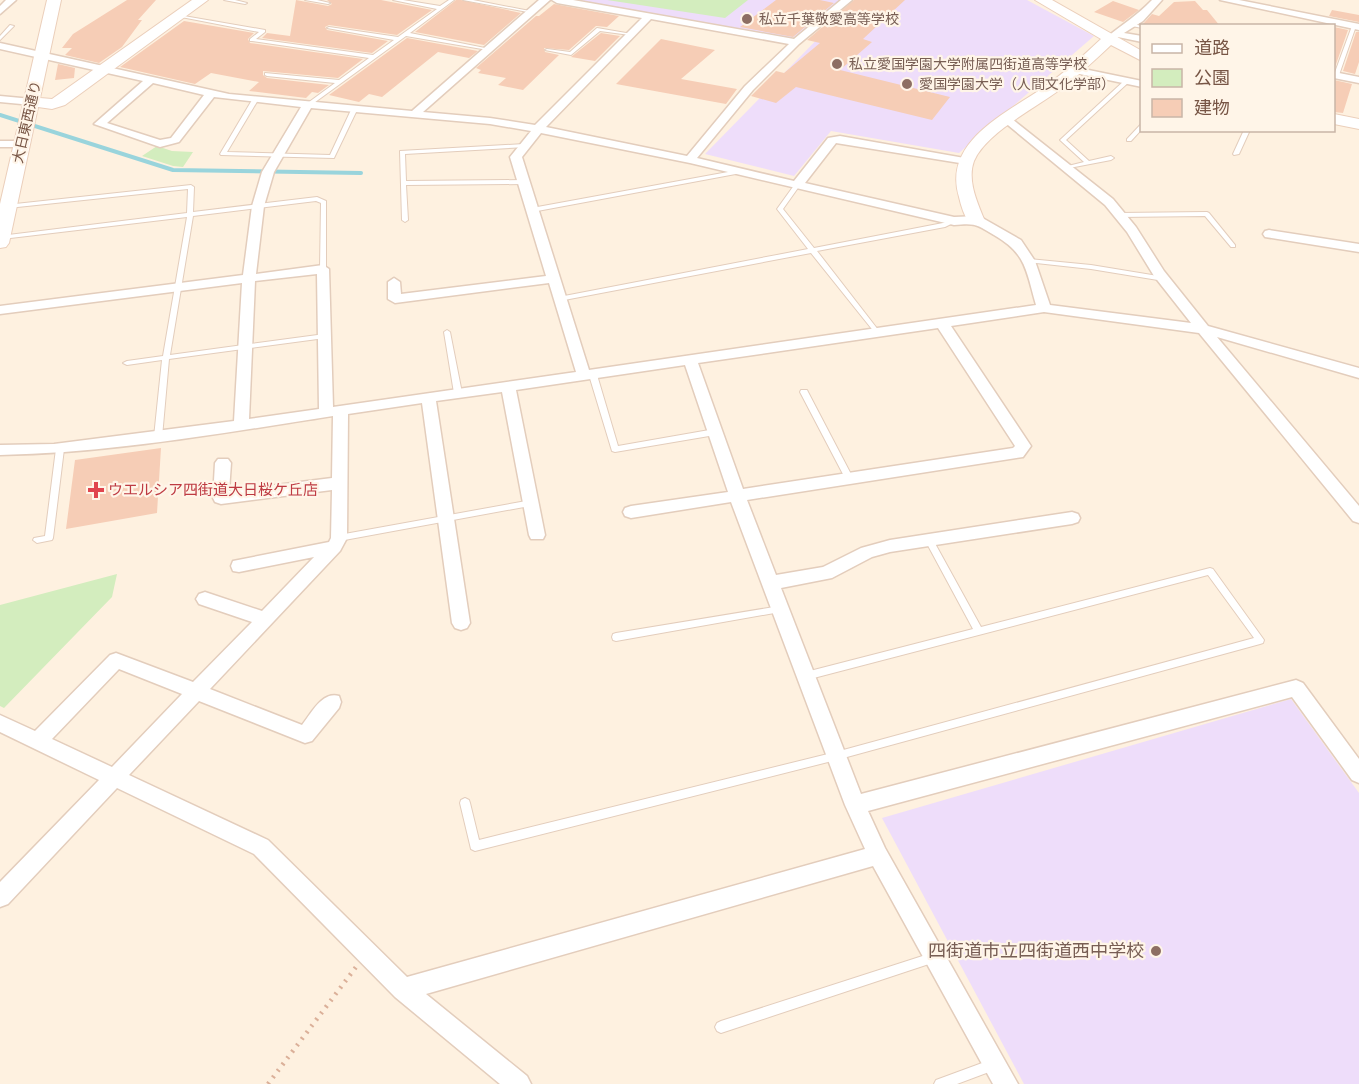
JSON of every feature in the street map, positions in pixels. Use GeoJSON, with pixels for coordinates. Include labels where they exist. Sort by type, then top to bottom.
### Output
{"type":"FeatureCollection","features":[{"type":"Feature","properties":{"kind":"street"},"geometry":{"type":"LineString","coordinates":[[0,11],[11,0]]}},
{"type":"Feature","properties":{"kind":"street","name":"大日東西通り"},"geometry":{"type":"LineString","coordinates":[[1,239],[6,201],[32,102],[54,0]]}},
{"type":"Feature","properties":{"kind":"street"},"geometry":{"type":"LineString","coordinates":[[0,99],[41,104],[60,102],[201,0]]}},
{"type":"Feature","properties":{"kind":"street"},"geometry":{"type":"LineString","coordinates":[[413,115],[545,0]]}},
{"type":"Feature","properties":{"kind":"street"},"geometry":{"type":"LineString","coordinates":[[557,0],[796,42]]}},
{"type":"Feature","properties":{"kind":"street"},"geometry":{"type":"LineString","coordinates":[[690,160],[749,88],[796,42],[847,0]]}},
{"type":"Feature","properties":{"kind":"street"},"geometry":{"type":"LineString","coordinates":[[1042,0],[1113,36],[1140,56]]}},
{"type":"Feature","properties":{"kind":"street"},"geometry":{"type":"LineString","coordinates":[[975,219],[963,179],[966,161],[979,143],[1074,70],[1113,36],[1140,19],[1157,0]]}},
{"type":"Feature","properties":{"kind":"street"},"geometry":{"type":"LineString","coordinates":[[1225,0],[1357,27]]}},
{"type":"Feature","properties":{"kind":"street"},"geometry":{"type":"LineString","coordinates":[[1286,24],[1292,14]]}},
{"type":"Feature","properties":{"kind":"street"},"geometry":{"type":"LineString","coordinates":[[589,375],[559,299],[516,157],[538,129],[649,16]]}},
{"type":"Feature","properties":{"kind":"street"},"geometry":{"type":"LineString","coordinates":[[1113,36],[1140,39]]}},
{"type":"Feature","properties":{"kind":"street"},"geometry":{"type":"LineString","coordinates":[[0,46],[211,93],[255,100],[490,121],[538,129],[690,160],[954,221],[975,219],[1017,243],[1029,261],[1044,308]]}},
{"type":"Feature","properties":{"kind":"street"},"geometry":{"type":"LineString","coordinates":[[1074,70],[1140,84]]}},
{"type":"Feature","properties":{"kind":"street"},"geometry":{"type":"LineString","coordinates":[[1335,75],[1359,80]]}},
{"type":"Feature","properties":{"kind":"street"},"geometry":{"type":"LineString","coordinates":[[150,80],[99,124],[160,144],[175,140],[211,93]]}},
{"type":"Feature","properties":{"kind":"street"},"geometry":{"type":"LineString","coordinates":[[241,425],[249,277],[258,206],[268,172],[276,155],[307,105]]}},
{"type":"Feature","properties":{"kind":"street"},"geometry":{"type":"LineString","coordinates":[[1335,119],[1359,124]]}},
{"type":"Feature","properties":{"kind":"street"},"geometry":{"type":"LineString","coordinates":[[1008,121],[1109,202],[1132,230],[1164,279],[1203,329],[1359,517]]}},
{"type":"Feature","properties":{"kind":"street"},"geometry":{"type":"LineString","coordinates":[[797,185],[832,140],[840,139],[966,161]]}},
{"type":"Feature","properties":{"kind":"street"},"geometry":{"type":"LineString","coordinates":[[0,144],[21,144]]}},
{"type":"Feature","properties":{"kind":"street"},"geometry":{"type":"LineString","coordinates":[[1269,234],[1359,248]]}},
{"type":"Feature","properties":{"kind":"street"},"geometry":{"type":"LineString","coordinates":[[0,310],[323,269],[325,336],[340,483],[337,543],[0,897]]}},
{"type":"Feature","properties":{"kind":"street"},"geometry":{"type":"LineString","coordinates":[[394,282],[395,298],[553,279]]}},
{"type":"Feature","properties":{"kind":"street"},"geometry":{"type":"LineString","coordinates":[[0,450],[60,448],[158,437],[1044,308],[1203,329],[1359,373]]}},
{"type":"Feature","properties":{"kind":"street"},"geometry":{"type":"LineString","coordinates":[[631,512],[1018,453],[1023,446],[942,322]]}},
{"type":"Feature","properties":{"kind":"street"},"geometry":{"type":"LineString","coordinates":[[690,360],[737,496],[855,805],[878,855],[1006,1084]]}},
{"type":"Feature","properties":{"kind":"street"},"geometry":{"type":"LineString","coordinates":[[508,386],[537,535]]}},
{"type":"Feature","properties":{"kind":"street"},"geometry":{"type":"LineString","coordinates":[[428,397],[461,623]]}},
{"type":"Feature","properties":{"kind":"street"},"geometry":{"type":"LineString","coordinates":[[223,463],[221,498],[340,483]]}},
{"type":"Feature","properties":{"kind":"street"},"geometry":{"type":"LineString","coordinates":[[770,583],[826,573],[867,552],[1072,518]]}},
{"type":"Feature","properties":{"kind":"street"},"geometry":{"type":"LineString","coordinates":[[239,566],[337,543]]}},
{"type":"Feature","properties":{"kind":"street"},"geometry":{"type":"LineString","coordinates":[[205,599],[265,619]]}},
{"type":"Feature","properties":{"kind":"street"},"geometry":{"type":"LineString","coordinates":[[38,741],[116,660],[305,735],[332,702]]}},
{"type":"Feature","properties":{"kind":"street"},"geometry":{"type":"LineString","coordinates":[[855,805],[1296,687],[1359,774]]}},
{"type":"Feature","properties":{"kind":"street"},"geometry":{"type":"LineString","coordinates":[[0,723],[261,847],[403,989],[519,1084]]}},
{"type":"Feature","properties":{"kind":"street"},"geometry":{"type":"LineString","coordinates":[[403,989],[878,855]]}},
{"type":"Feature","properties":{"kind":"lane"},"geometry":{"type":"LineString","coordinates":[[226,0],[245,3]]}},
{"type":"Feature","properties":{"kind":"lane"},"geometry":{"type":"LineString","coordinates":[[307,0],[328,3]]}},
{"type":"Feature","properties":{"kind":"lane"},"geometry":{"type":"LineString","coordinates":[[395,0],[441,8]]}},
{"type":"Feature","properties":{"kind":"lane"},"geometry":{"type":"LineString","coordinates":[[307,105],[452,0]]}},
{"type":"Feature","properties":{"kind":"lane"},"geometry":{"type":"LineString","coordinates":[[465,0],[533,12]]}},
{"type":"Feature","properties":{"kind":"lane"},"geometry":{"type":"LineString","coordinates":[[178,16],[263,31],[252,39],[374,57]]}},
{"type":"Feature","properties":{"kind":"lane"},"geometry":{"type":"LineString","coordinates":[[1129,24],[1140,27]]}},
{"type":"Feature","properties":{"kind":"lane"},"geometry":{"type":"LineString","coordinates":[[0,39],[12,26]]}},
{"type":"Feature","properties":{"kind":"lane"},"geometry":{"type":"LineString","coordinates":[[1335,75],[1357,27]]}},
{"type":"Feature","properties":{"kind":"lane"},"geometry":{"type":"LineString","coordinates":[[329,28],[398,39]]}},
{"type":"Feature","properties":{"kind":"lane"},"geometry":{"type":"LineString","coordinates":[[547,50],[571,54],[599,29],[630,34]]}},
{"type":"Feature","properties":{"kind":"lane"},"geometry":{"type":"LineString","coordinates":[[406,33],[488,49]]}},
{"type":"Feature","properties":{"kind":"lane"},"geometry":{"type":"LineString","coordinates":[[267,74],[339,82]]}},
{"type":"Feature","properties":{"kind":"lane"},"geometry":{"type":"LineString","coordinates":[[1088,163],[1063,140],[1127,81]]}},
{"type":"Feature","properties":{"kind":"lane"},"geometry":{"type":"LineString","coordinates":[[255,100],[223,154],[332,157],[354,110]]}},
{"type":"Feature","properties":{"kind":"lane"},"geometry":{"type":"LineString","coordinates":[[1129,140],[1140,127]]}},
{"type":"Feature","properties":{"kind":"lane"},"geometry":{"type":"LineString","coordinates":[[1236,154],[1246,132]]}},
{"type":"Feature","properties":{"kind":"lane"},"geometry":{"type":"LineString","coordinates":[[405,220],[402,152],[524,146]]}},
{"type":"Feature","properties":{"kind":"lane"},"geometry":{"type":"LineString","coordinates":[[1066,168],[1111,158]]}},
{"type":"Feature","properties":{"kind":"lane"},"geometry":{"type":"LineString","coordinates":[[532,210],[739,172]]}},
{"type":"Feature","properties":{"kind":"lane"},"geometry":{"type":"LineString","coordinates":[[403,183],[523,182]]}},
{"type":"Feature","properties":{"kind":"lane"},"geometry":{"type":"LineString","coordinates":[[797,185],[780,209],[877,332]]}},
{"type":"Feature","properties":{"kind":"lane"},"geometry":{"type":"LineString","coordinates":[[6,201],[191,187],[190,214],[166,359],[158,437]]}},
{"type":"Feature","properties":{"kind":"lane"},"geometry":{"type":"LineString","coordinates":[[1,239],[317,200],[324,202],[323,269]]}},
{"type":"Feature","properties":{"kind":"lane"},"geometry":{"type":"LineString","coordinates":[[1119,215],[1207,214],[1233,246]]}},
{"type":"Feature","properties":{"kind":"lane"},"geometry":{"type":"LineString","coordinates":[[559,299],[945,225],[954,221]]}},
{"type":"Feature","properties":{"kind":"lane"},"geometry":{"type":"LineString","coordinates":[[1029,261],[1091,267],[1164,279]]}},
{"type":"Feature","properties":{"kind":"lane"},"geometry":{"type":"LineString","coordinates":[[447,332],[458,393]]}},
{"type":"Feature","properties":{"kind":"lane"},"geometry":{"type":"LineString","coordinates":[[127,363],[325,336]]}},
{"type":"Feature","properties":{"kind":"lane"},"geometry":{"type":"LineString","coordinates":[[589,375],[615,449],[715,432]]}},
{"type":"Feature","properties":{"kind":"lane"},"geometry":{"type":"LineString","coordinates":[[804,392],[849,478]]}},
{"type":"Feature","properties":{"kind":"lane"},"geometry":{"type":"LineString","coordinates":[[37,540],[49,538],[60,448]]}},
{"type":"Feature","properties":{"kind":"lane"},"geometry":{"type":"LineString","coordinates":[[337,543],[447,518],[532,503]]}},
{"type":"Feature","properties":{"kind":"lane"},"geometry":{"type":"LineString","coordinates":[[929,540],[979,631]]}},
{"type":"Feature","properties":{"kind":"lane"},"geometry":{"type":"LineString","coordinates":[[465,803],[475,846],[836,756],[1260,640],[1210,571],[805,676]]}},
{"type":"Feature","properties":{"kind":"lane"},"geometry":{"type":"LineString","coordinates":[[616,637],[780,609]]}},
{"type":"Feature","properties":{"kind":"lane"},"geometry":{"type":"LineString","coordinates":[[721,1027],[936,957]]}},
{"type":"Feature","properties":{"kind":"lane"},"geometry":{"type":"LineString","coordinates":[[940,1084],[995,1064]]}},
{"type":"Feature","properties":{"kind":"path"},"geometry":{"type":"LineString","coordinates":[[268,1084],[367,953]]}},
{"type":"Feature","properties":{"kind":"shaded area","name":"私立千葉敬愛高等学校"},"geometry":{"type":"Polygon","coordinates":[[[570,0],[840,0],[794,37],[788,38],[570,0]]]}},
{"type":"Feature","properties":{"kind":"shaded area","name":"愛国学園大学（人間文化学部）"},"geometry":{"type":"Polygon","coordinates":[[[859,0],[1027,0],[1094,36],[959,153],[831,131],[794,176],[705,154],[835,21],[859,0]]]}},
{"type":"Feature","properties":{"kind":"shaded area","name":"四街道市立四街道西中学校"},"geometry":{"type":"Polygon","coordinates":[[[1291,699],[1359,793],[1359,1084],[1024,1084],[882,818],[1291,699]]]}},
{"type":"Feature","properties":{"kind":"green space"},"geometry":{"type":"Polygon","coordinates":[[[607,0],[748,0],[725,18],[607,0]]]}},
{"type":"Feature","properties":{"kind":"green space"},"geometry":{"type":"Polygon","coordinates":[[[157,146],[172,151],[193,152],[183,167],[142,156],[157,146]]]}},
{"type":"Feature","properties":{"kind":"green space"},"geometry":{"type":"Polygon","coordinates":[[[117,574],[112,597],[4,708],[0,706],[0,605],[117,574]]]}},
{"type":"Feature","properties":{"kind":"building"},"geometry":{"type":"Polygon","coordinates":[[[127,0],[156,0],[138,20],[142,20],[122,47],[99,63],[65,55],[72,48],[62,48],[73,34],[127,0]]]}},
{"type":"Feature","properties":{"kind":"building"},"geometry":{"type":"Polygon","coordinates":[[[296,0],[328,6],[332,4],[327,0],[381,0],[432,10],[397,35],[329,25],[325,27],[327,30],[388,41],[372,53],[262,38],[267,33],[290,36],[296,0]]]}},
{"type":"Feature","properties":{"kind":"building"},"geometry":{"type":"Polygon","coordinates":[[[456,0],[521,13],[484,45],[415,32],[456,0]]]}},
{"type":"Feature","properties":{"kind":"building"},"geometry":{"type":"Polygon","coordinates":[[[776,0],[820,0],[834,3],[793,37],[740,27],[776,0]]]}},
{"type":"Feature","properties":{"kind":"building"},"geometry":{"type":"Polygon","coordinates":[[[854,0],[905,0],[863,39],[872,42],[840,70],[950,97],[932,120],[796,87],[776,103],[751,96],[776,71],[784,73],[820,43],[807,40],[854,0]]]}},
{"type":"Feature","properties":{"kind":"building"},"geometry":{"type":"Polygon","coordinates":[[[1113,1],[1139,10],[1123,22],[1094,12],[1113,1]]]}},
{"type":"Feature","properties":{"kind":"building"},"geometry":{"type":"Polygon","coordinates":[[[1195,1],[1203,10],[1207,10],[1218,24],[1143,24],[1152,14],[1159,16],[1174,2],[1195,1]]]}},
{"type":"Feature","properties":{"kind":"building"},"geometry":{"type":"Polygon","coordinates":[[[554,4],[619,16],[607,27],[596,26],[569,50],[544,48],[545,52],[559,55],[523,90],[498,85],[506,78],[478,73],[481,70],[476,68],[536,16],[554,4]]]}},
{"type":"Feature","properties":{"kind":"building"},"geometry":{"type":"Polygon","coordinates":[[[1332,10],[1359,15],[1359,22],[1329,16],[1332,10]]]}},
{"type":"Feature","properties":{"kind":"building"},"geometry":{"type":"Polygon","coordinates":[[[184,21],[254,33],[248,39],[250,43],[363,59],[338,78],[263,71],[263,75],[267,78],[329,85],[318,93],[312,92],[306,98],[249,91],[259,82],[211,73],[195,84],[120,67],[184,21]]]}},
{"type":"Feature","properties":{"kind":"building"},"geometry":{"type":"Polygon","coordinates":[[[1335,27],[1348,30],[1335,67],[1335,27]]]}},
{"type":"Feature","properties":{"kind":"building"},"geometry":{"type":"Polygon","coordinates":[[[1356,32],[1359,32],[1359,62],[1355,74],[1343,71],[1356,32]]]}},
{"type":"Feature","properties":{"kind":"building"},"geometry":{"type":"Polygon","coordinates":[[[601,33],[620,36],[595,61],[571,57],[601,33]]]}},
{"type":"Feature","properties":{"kind":"building"},"geometry":{"type":"Polygon","coordinates":[[[407,38],[478,51],[469,58],[438,52],[382,97],[369,94],[359,102],[329,95],[407,38]]]}},
{"type":"Feature","properties":{"kind":"building"},"geometry":{"type":"Polygon","coordinates":[[[661,39],[715,50],[681,79],[737,89],[726,104],[616,84],[661,39]]]}},
{"type":"Feature","properties":{"kind":"building"},"geometry":{"type":"Polygon","coordinates":[[[58,64],[75,68],[74,78],[55,80],[58,64]]]}},
{"type":"Feature","properties":{"kind":"building"},"geometry":{"type":"Polygon","coordinates":[[[1335,80],[1352,84],[1343,113],[1335,112],[1335,80]]]}},
{"type":"Feature","properties":{"kind":"building"},"geometry":{"type":"Polygon","coordinates":[[[161,448],[157,513],[66,529],[75,460],[161,448]]]}},
{"type":"Feature","properties":{"kind":"waterway"},"geometry":{"type":"LineString","coordinates":[[0,115],[173,170],[361,173]]}},
{"type":"Feature","properties":{"kind":"place","name":"私立千葉敬愛高等学校"},"geometry":{"type":"Point","coordinates":[747,19]}},
{"type":"Feature","properties":{"kind":"place","name":"私立愛国学園大学附属四街道高等学校"},"geometry":{"type":"Point","coordinates":[837,64]}},
{"type":"Feature","properties":{"kind":"place","name":"愛国学園大学（人間文化学部）"},"geometry":{"type":"Point","coordinates":[907,84]}},
{"type":"Feature","properties":{"kind":"place","name":"ウエルシア四街道大日桜ケ丘店"},"geometry":{"type":"Point","coordinates":[96,490]}},
{"type":"Feature","properties":{"kind":"place","name":"四街道市立四街道西中学校"},"geometry":{"type":"Point","coordinates":[1156,951]}}]}
